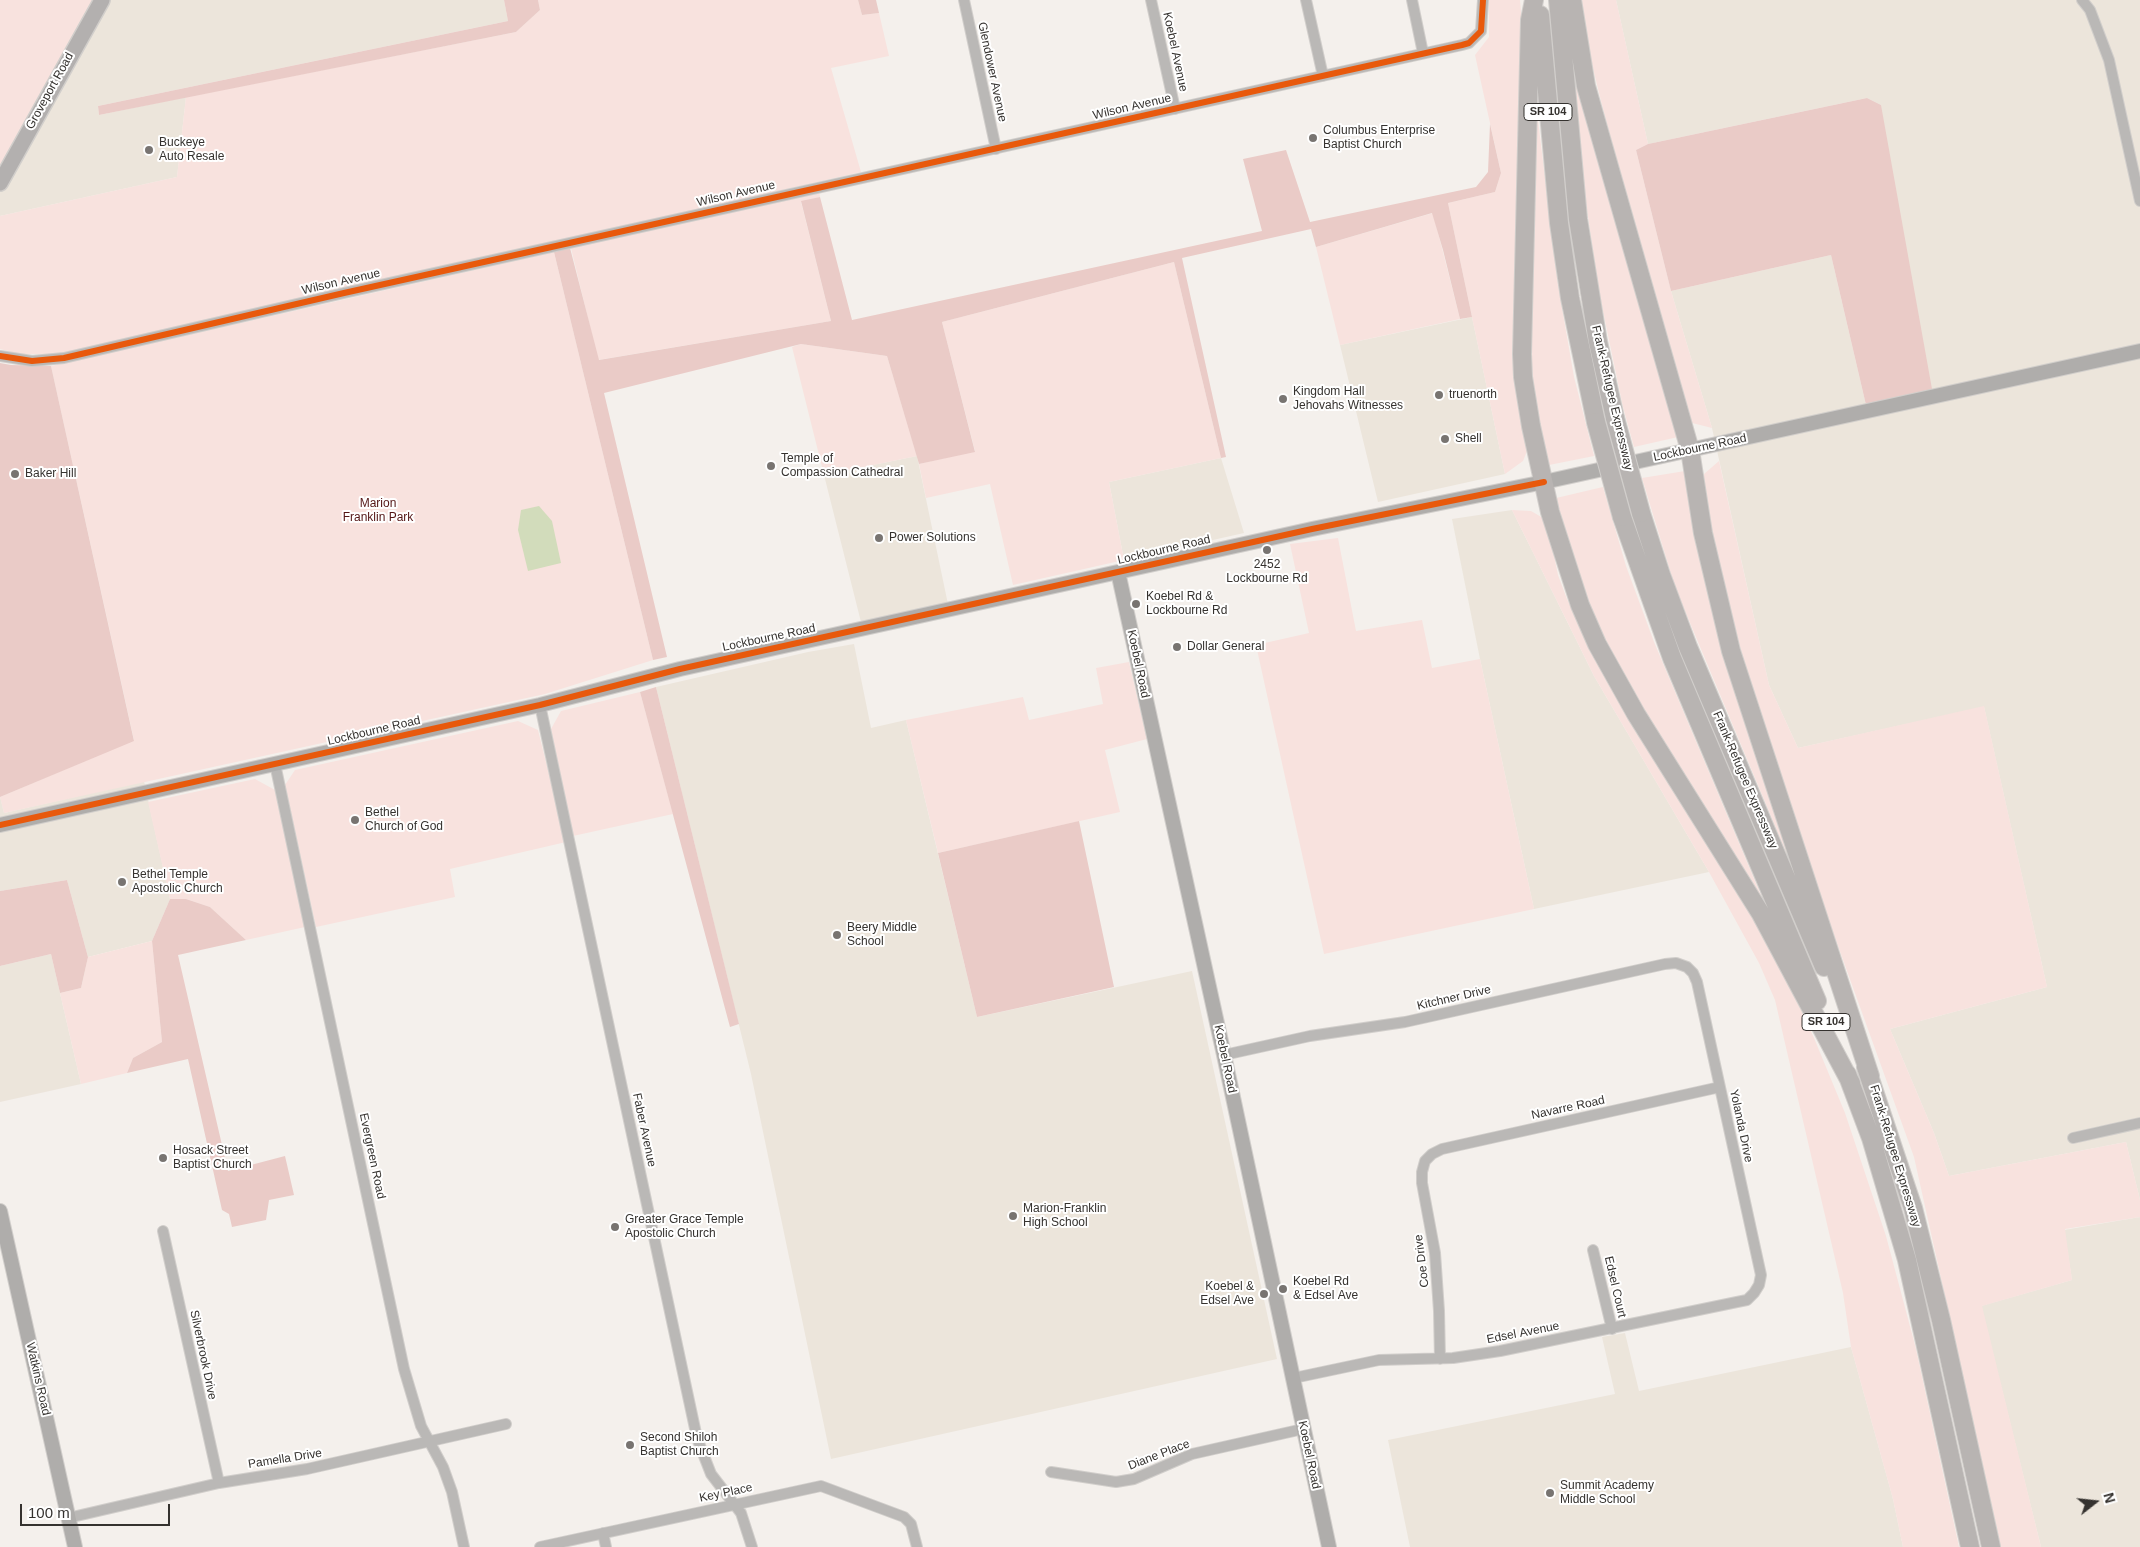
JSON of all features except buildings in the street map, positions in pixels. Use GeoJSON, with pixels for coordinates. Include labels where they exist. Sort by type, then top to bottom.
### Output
{"type":"FeatureCollection","features":[{"type":"Feature","properties":{"kind":"highway"},"geometry":{"type":"LineString","coordinates":[[1534,0],[1530,20],[1522,354],[1523,377],[1531,426],[1550,512],[1566,566],[1597,644],[1636,714],[1761,914],[1850,1083]]}},
{"type":"Feature","properties":{"kind":"highway","name":"Frank-Refugee Expressway"},"geometry":{"type":"LineString","coordinates":[[1539,0],[1553,171],[1570,298],[1596,422],[1622,517],[1672,658],[1812,988],[1871,1138],[1906,1260],[1970,1547]]}},
{"type":"Feature","properties":{"kind":"highway","name":"Frank-Refugee Expressway"},"geometry":{"type":"LineString","coordinates":[[1558,0],[1578,219],[1596,333],[1615,418],[1641,513],[1661,575],[1688,647],[1870,1076],[1903,1175],[1927,1262],[1991,1547]]}},
{"type":"Feature","properties":{"kind":"highway"},"geometry":{"type":"LineString","coordinates":[[1572,0],[1588,96],[1690,450],[1703,533],[1731,651],[1870,1076]]}},
{"type":"Feature","properties":{"kind":"main road","name":"Groveport Road"},"geometry":{"type":"LineString","coordinates":[[0,183],[102,0]]}},
{"type":"Feature","properties":{"kind":"main road","name":"Lockbourne Road"},"geometry":{"type":"LineString","coordinates":[[0,825],[540,705],[680,669],[1312,529],[1544,482],[2140,351]]}},
{"type":"Feature","properties":{"kind":"main road","name":"Koebel Road"},"geometry":{"type":"LineString","coordinates":[[1118,572],[1294,1378],[1303,1429],[1329,1547]]}},
{"type":"Feature","properties":{"kind":"main road","name":"Watkins Road"},"geometry":{"type":"LineString","coordinates":[[0,1211],[75,1547]]}},
{"type":"Feature","properties":{"kind":"street","name":"Glendower Avenue"},"geometry":{"type":"LineString","coordinates":[[964,0],[996,149]]}},
{"type":"Feature","properties":{"kind":"street","name":"Koebel Avenue"},"geometry":{"type":"LineString","coordinates":[[1151,0],[1175,109]]}},
{"type":"Feature","properties":{"kind":"street"},"geometry":{"type":"LineString","coordinates":[[1306,0],[1323,76]]}},
{"type":"Feature","properties":{"kind":"street"},"geometry":{"type":"LineString","coordinates":[[1412,0],[1423,53]]}},
{"type":"Feature","properties":{"kind":"street","name":"Wilson Avenue"},"geometry":{"type":"LineString","coordinates":[[0,356],[32,361],[64,358],[344,292],[1423,53],[1462,46],[1476,38],[1481,30],[1483,0]]}},
{"type":"Feature","properties":{"kind":"street"},"geometry":{"type":"LineString","coordinates":[[2082,0],[2090,10],[2110,60],[2140,201]]}},
{"type":"Feature","properties":{"kind":"street","name":"Faber Avenue"},"geometry":{"type":"LineString","coordinates":[[540,705],[697,1438],[711,1474],[745,1522],[752,1547]]}},
{"type":"Feature","properties":{"kind":"street","name":"Evergreen Road"},"geometry":{"type":"LineString","coordinates":[[275,764],[404,1369],[421,1426],[443,1467],[452,1492],[464,1547]]}},
{"type":"Feature","properties":{"kind":"street","name":"Kitchner Drive"},"geometry":{"type":"LineString","coordinates":[[1224,1055],[1310,1036],[1405,1022],[1664,964],[1676,963],[1687,967]]}},
{"type":"Feature","properties":{"kind":"street","name":"Yolanda Drive"},"geometry":{"type":"LineString","coordinates":[[1687,967],[1693,973],[1697,982],[1760,1275],[1759,1285],[1754,1293]]}},
{"type":"Feature","properties":{"kind":"street","name":"Navarre Road"},"geometry":{"type":"LineString","coordinates":[[1425,1161],[1432,1154],[1442,1149],[1720,1087]]}},
{"type":"Feature","properties":{"kind":"street"},"geometry":{"type":"LineString","coordinates":[[2073,1138],[2140,1123]]}},
{"type":"Feature","properties":{"kind":"street","name":"Coe Drive"},"geometry":{"type":"LineString","coordinates":[[1425,1161],[1422,1183],[1435,1253],[1440,1358]]}},
{"type":"Feature","properties":{"kind":"street","name":"Silverbrook Drive"},"geometry":{"type":"LineString","coordinates":[[163,1231],[219,1483]]}},
{"type":"Feature","properties":{"kind":"street","name":"Edsel Court"},"geometry":{"type":"LineString","coordinates":[[1593,1250],[1612,1329]]}},
{"type":"Feature","properties":{"kind":"street","name":"Edsel Avenue"},"geometry":{"type":"LineString","coordinates":[[1294,1378],[1379,1360],[1440,1358],[1500,1351],[1746,1300],[1754,1293]]}},
{"type":"Feature","properties":{"kind":"street","name":"Pamella Drive"},"geometry":{"type":"LineString","coordinates":[[68,1518],[219,1483],[307,1469],[506,1424]]}},
{"type":"Feature","properties":{"kind":"street","name":"Diane Place"},"geometry":{"type":"LineString","coordinates":[[1051,1472],[1116,1482],[1134,1479],[1192,1454],[1303,1429]]}},
{"type":"Feature","properties":{"kind":"street","name":"Key Place"},"geometry":{"type":"LineString","coordinates":[[540,1547],[821,1486],[895,1512],[904,1517],[911,1524],[917,1547]]}},
{"type":"Feature","properties":{"kind":"street"},"geometry":{"type":"LineString","coordinates":[[603,1533],[606,1547]]}},
{"type":"Feature","properties":{"kind":"shaded area"},"geometry":{"type":"Polygon","coordinates":[[[94,0],[504,0],[508,21],[98,106],[99,115],[186,97],[177,177],[0,216],[0,167],[94,0]]]}},
{"type":"Feature","properties":{"kind":"shaded area"},"geometry":{"type":"Polygon","coordinates":[[[504,0],[538,0],[540,10],[516,32],[99,115],[98,106],[508,21],[504,0]]]}},
{"type":"Feature","properties":{"kind":"shaded area"},"geometry":{"type":"Polygon","coordinates":[[[858,0],[876,0],[879,13],[862,15],[858,0]]]}},
{"type":"Feature","properties":{"kind":"shaded area"},"geometry":{"type":"Polygon","coordinates":[[[1616,0],[2140,0],[2140,1200],[2126,1142],[1949,1176],[1934,1133],[1890,1029],[2047,987],[1984,707],[1798,748],[1769,685],[1712,428],[1671,291],[1831,255],[1866,405],[1881,105],[1867,98],[1648,144],[1616,0]]]}},
{"type":"Feature","properties":{"kind":"shaded area"},"geometry":{"type":"Polygon","coordinates":[[[1867,98],[1881,105],[1932,389],[1866,405],[1831,255],[1671,291],[1636,150],[1648,144],[1867,98]]]}},
{"type":"Feature","properties":{"kind":"shaded area"},"geometry":{"type":"Polygon","coordinates":[[[1490,124],[1501,173],[1495,192],[1448,203],[1472,317],[1460,319],[1432,213],[1316,247],[1311,229],[1182,258],[1226,457],[1221,458],[1174,262],[942,322],[975,452],[919,464],[887,356],[801,344],[604,393],[667,657],[653,660],[554,252],[570,248],[599,360],[831,321],[801,201],[820,197],[852,320],[1262,231],[1243,159],[1286,150],[1310,222],[1476,187],[1488,172],[1490,124]]]}},
{"type":"Feature","properties":{"kind":"shaded area"},"geometry":{"type":"Polygon","coordinates":[[[1472,317],[1505,474],[1378,502],[1340,345],[1472,317]]]}},
{"type":"Feature","properties":{"kind":"shaded area"},"geometry":{"type":"Polygon","coordinates":[[[0,363],[51,366],[134,741],[0,797],[0,363]]]}},
{"type":"Feature","properties":{"kind":"shaded area"},"geometry":{"type":"Polygon","coordinates":[[[917,456],[949,609],[863,630],[824,475],[917,456]]]}},
{"type":"Feature","properties":{"kind":"shaded area"},"geometry":{"type":"Polygon","coordinates":[[[1221,458],[1244,533],[1124,560],[1109,482],[1221,458]]]}},
{"type":"Feature","properties":{"kind":"shaded area"},"geometry":{"type":"Polygon","coordinates":[[[539,506],[552,521],[561,563],[528,571],[518,530],[521,510],[539,506]]]}},
{"type":"Feature","properties":{"kind":"shaded area"},"geometry":{"type":"Polygon","coordinates":[[[1512,510],[1594,676],[1709,872],[1534,909],[1452,519],[1512,510]]]}},
{"type":"Feature","properties":{"kind":"shaded area","name":"Marion-Franklin High School"},"geometry":{"type":"Polygon","coordinates":[[[854,644],[871,728],[906,720],[977,1017],[1192,971],[1277,1359],[831,1459],[751,1074],[656,687],[808,652],[854,644]]]}},
{"type":"Feature","properties":{"kind":"shaded area"},"geometry":{"type":"Polygon","coordinates":[[[656,687],[739,1024],[730,1027],[640,692],[656,687]]]}},
{"type":"Feature","properties":{"kind":"shaded area"},"geometry":{"type":"Polygon","coordinates":[[[144,781],[170,899],[152,941],[88,957],[67,880],[0,891],[0,796],[4,813],[144,781]]]}},
{"type":"Feature","properties":{"kind":"shaded area"},"geometry":{"type":"Polygon","coordinates":[[[1079,821],[1114,987],[977,1017],[938,853],[1079,821]]]}},
{"type":"Feature","properties":{"kind":"shaded area"},"geometry":{"type":"Polygon","coordinates":[[[67,880],[88,957],[81,988],[60,993],[51,954],[0,966],[0,891],[67,880]]]}},
{"type":"Feature","properties":{"kind":"shaded area"},"geometry":{"type":"Polygon","coordinates":[[[170,899],[186,899],[210,907],[246,940],[178,955],[228,1171],[285,1156],[294,1195],[269,1200],[266,1220],[232,1227],[229,1214],[222,1210],[188,1059],[127,1073],[133,1058],[162,1042],[152,941],[170,899]]]}},
{"type":"Feature","properties":{"kind":"shaded area"},"geometry":{"type":"Polygon","coordinates":[[[51,954],[81,1084],[0,1102],[0,966],[51,954]]]}},
{"type":"Feature","properties":{"kind":"shaded area"},"geometry":{"type":"Polygon","coordinates":[[[2140,1217],[2140,1547],[2041,1547],[1981,1306],[2072,1280],[2064,1230],[2140,1217]]]}},
{"type":"Feature","properties":{"kind":"shaded area"},"geometry":{"type":"Polygon","coordinates":[[[1625,1333],[1639,1391],[1851,1347],[1893,1499],[1903,1547],[1410,1547],[1388,1440],[1615,1394],[1602,1337],[1625,1333]]]}},
{"type":"Feature","properties":{"kind":"green space"},"geometry":{"type":"Polygon","coordinates":[[[0,0],[94,0],[0,167],[0,0]]]}},
{"type":"Feature","properties":{"kind":"green space"},"geometry":{"type":"Polygon","coordinates":[[[538,0],[858,0],[862,15],[879,13],[889,56],[831,68],[861,172],[77,351],[51,354],[20,354],[0,349],[0,216],[177,177],[186,97],[516,32],[540,10],[538,0]]]}},
{"type":"Feature","properties":{"kind":"green space"},"geometry":{"type":"Polygon","coordinates":[[[1489,0],[1520,0],[1523,39],[1527,451],[1523,461],[1505,474],[1448,203],[1495,192],[1501,173],[1475,55],[1489,37],[1489,0]]]}},
{"type":"Feature","properties":{"kind":"green space"},"geometry":{"type":"Polygon","coordinates":[[[1581,0],[1616,0],[1648,144],[1636,150],[1671,291],[1712,428],[1692,423],[1683,411],[1601,101],[1591,60],[1581,0]]]}},
{"type":"Feature","properties":{"kind":"green space"},"geometry":{"type":"Polygon","coordinates":[[[1572,49],[1678,437],[1634,447],[1623,407],[1599,292],[1585,196],[1572,49]]]}},
{"type":"Feature","properties":{"kind":"green space"},"geometry":{"type":"Polygon","coordinates":[[[1534,120],[1538,120],[1558,285],[1574,377],[1594,456],[1549,465],[1536,417],[1529,363],[1534,120]]]}},
{"type":"Feature","properties":{"kind":"green space"},"geometry":{"type":"Polygon","coordinates":[[[819,191],[820,197],[801,202],[831,321],[598,360],[571,248],[819,191]]]}},
{"type":"Feature","properties":{"kind":"green space"},"geometry":{"type":"Polygon","coordinates":[[[1433,213],[1460,319],[1340,345],[1316,247],[1433,213]]]}},
{"type":"Feature","properties":{"kind":"green space","name":"Marion Franklin Park"},"geometry":{"type":"Polygon","coordinates":[[[554,252],[653,660],[545,694],[4,813],[0,797],[134,740],[51,366],[554,252]]]}},
{"type":"Feature","properties":{"kind":"green space"},"geometry":{"type":"Polygon","coordinates":[[[1174,262],[1221,458],[1109,482],[1124,560],[1013,585],[990,484],[926,498],[919,464],[975,451],[942,322],[1174,262]]]}},
{"type":"Feature","properties":{"kind":"green space"},"geometry":{"type":"Polygon","coordinates":[[[801,344],[887,356],[917,456],[824,475],[792,347],[801,344]]]}},
{"type":"Feature","properties":{"kind":"green space"},"geometry":{"type":"Polygon","coordinates":[[[1719,461],[1769,685],[1798,748],[1984,706],[2047,987],[1890,1029],[1934,1133],[1949,1176],[2126,1142],[2140,1200],[2140,1217],[2065,1229],[2072,1280],[1982,1306],[2041,1547],[2001,1547],[1914,1157],[1806,857],[1755,706],[1703,494],[1704,474],[1719,461]]]}},
{"type":"Feature","properties":{"kind":"green space"},"geometry":{"type":"Polygon","coordinates":[[[1685,471],[1791,855],[1788,857],[1675,587],[1642,478],[1685,471]]]}},
{"type":"Feature","properties":{"kind":"green space"},"geometry":{"type":"Polygon","coordinates":[[[1603,487],[1626,566],[1654,642],[1764,902],[1664,747],[1594,622],[1555,510],[1556,498],[1603,487]]]}},
{"type":"Feature","properties":{"kind":"green space"},"geometry":{"type":"Polygon","coordinates":[[[1512,510],[1531,511],[1543,518],[1548,526],[1558,575],[1567,599],[1611,688],[1770,943],[1814,1038],[1845,1113],[1886,1236],[1916,1349],[1959,1547],[1903,1547],[1893,1499],[1851,1347],[1843,1293],[1775,1000],[1759,963],[1709,872],[1594,676],[1512,510]]]}},
{"type":"Feature","properties":{"kind":"green space"},"geometry":{"type":"Polygon","coordinates":[[[1338,538],[1356,631],[1422,620],[1432,668],[1480,659],[1534,909],[1324,954],[1256,645],[1309,633],[1290,544],[1338,538]]]}},
{"type":"Feature","properties":{"kind":"green space"},"geometry":{"type":"Polygon","coordinates":[[[1129,662],[1147,739],[1105,750],[1120,812],[938,853],[906,720],[1023,697],[1029,720],[1103,704],[1096,668],[1129,662]]]}},
{"type":"Feature","properties":{"kind":"green space"},"geometry":{"type":"Polygon","coordinates":[[[640,692],[673,814],[573,836],[551,729],[561,711],[640,692]]]}},
{"type":"Feature","properties":{"kind":"green space"},"geometry":{"type":"Polygon","coordinates":[[[518,721],[538,730],[566,842],[450,869],[455,897],[316,927],[285,785],[295,770],[518,721]]]}},
{"type":"Feature","properties":{"kind":"green space"},"geometry":{"type":"Polygon","coordinates":[[[255,779],[275,790],[305,927],[246,940],[210,907],[186,899],[170,899],[148,802],[255,779]]]}},
{"type":"Feature","properties":{"kind":"green space"},"geometry":{"type":"Polygon","coordinates":[[[152,941],[162,1042],[133,1058],[127,1073],[81,1084],[60,993],[81,988],[88,957],[152,941]]]}},
{"type":"Feature","properties":{"kind":"cycle path"},"geometry":{"type":"LineString","coordinates":[[0,356],[32,361],[64,358],[344,293],[1462,45],[1469,43],[1481,31],[1483,0]]}},
{"type":"Feature","properties":{"kind":"cycle path"},"geometry":{"type":"LineString","coordinates":[[0,825],[540,705],[680,669],[1312,529],[1544,482]]}},
{"type":"Feature","properties":{"kind":"place","name":"Columbus Enterprise Baptist Church"},"geometry":{"type":"Point","coordinates":[1313,138]}},
{"type":"Feature","properties":{"kind":"place","name":"Buckeye Auto Resale"},"geometry":{"type":"Point","coordinates":[149,150]}},
{"type":"Feature","properties":{"kind":"place","name":"truenorth"},"geometry":{"type":"Point","coordinates":[1439,395]}},
{"type":"Feature","properties":{"kind":"place","name":"Kingdom Hall Jehovahs Witnesses"},"geometry":{"type":"Point","coordinates":[1283,399]}},
{"type":"Feature","properties":{"kind":"place","name":"Shell"},"geometry":{"type":"Point","coordinates":[1445,439]}},
{"type":"Feature","properties":{"kind":"place","name":"Temple of Compassion Cathedral"},"geometry":{"type":"Point","coordinates":[771,466]}},
{"type":"Feature","properties":{"kind":"place","name":"Baker Hill"},"geometry":{"type":"Point","coordinates":[15,474]}},
{"type":"Feature","properties":{"kind":"place","name":"Power Solutions"},"geometry":{"type":"Point","coordinates":[879,538]}},
{"type":"Feature","properties":{"kind":"place","name":"2452 Lockbourne Rd"},"geometry":{"type":"Point","coordinates":[1267,550]}},
{"type":"Feature","properties":{"kind":"place","name":"Koebel Rd & Lockbourne Rd"},"geometry":{"type":"Point","coordinates":[1136,604]}},
{"type":"Feature","properties":{"kind":"place","name":"Dollar General"},"geometry":{"type":"Point","coordinates":[1177,647]}},
{"type":"Feature","properties":{"kind":"place","name":"Bethel Church of God"},"geometry":{"type":"Point","coordinates":[355,820]}},
{"type":"Feature","properties":{"kind":"place","name":"Bethel Temple Apostolic Church"},"geometry":{"type":"Point","coordinates":[122,882]}},
{"type":"Feature","properties":{"kind":"place","name":"Beery Middle School"},"geometry":{"type":"Point","coordinates":[837,935]}},
{"type":"Feature","properties":{"kind":"place","name":"Hosack Street Baptist Church"},"geometry":{"type":"Point","coordinates":[163,1158]}},
{"type":"Feature","properties":{"kind":"place","name":"Marion-Franklin High School"},"geometry":{"type":"Point","coordinates":[1013,1216]}},
{"type":"Feature","properties":{"kind":"place","name":"Greater Grace Temple Apostolic Church"},"geometry":{"type":"Point","coordinates":[615,1227]}},
{"type":"Feature","properties":{"kind":"place","name":"Koebel Rd & Edsel Ave"},"geometry":{"type":"Point","coordinates":[1283,1289]}},
{"type":"Feature","properties":{"kind":"place","name":"Koebel & Edsel Ave"},"geometry":{"type":"Point","coordinates":[1264,1294]}},
{"type":"Feature","properties":{"kind":"place","name":"Second Shiloh Baptist Church"},"geometry":{"type":"Point","coordinates":[630,1445]}},
{"type":"Feature","properties":{"kind":"place","name":"Summit Academy Middle School"},"geometry":{"type":"Point","coordinates":[1550,1493]}}]}
